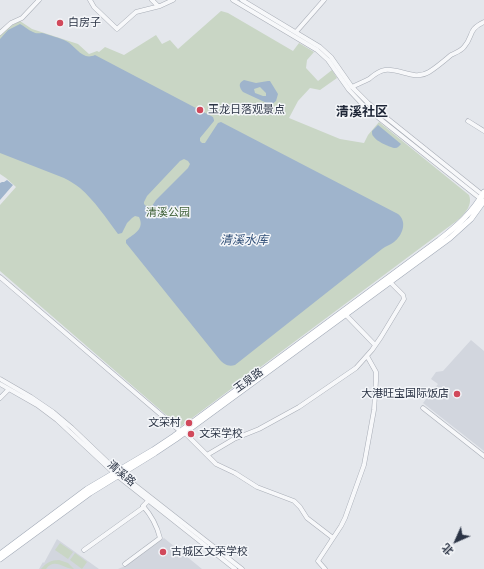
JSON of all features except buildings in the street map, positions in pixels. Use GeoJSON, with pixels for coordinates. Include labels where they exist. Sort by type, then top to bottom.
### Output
{"type":"FeatureCollection","features":[{"type":"Feature","properties":{"kind":"main road","name":"玉泉路"},"geometry":{"type":"LineString","coordinates":[[0,554],[73,499],[183,432],[346,315],[454,234],[471,219],[479,208],[483,197]]}},
{"type":"Feature","properties":{"kind":"main road","name":"玉泉路"},"geometry":{"type":"LineString","coordinates":[[183,432],[447,234],[467,216],[483,197]]}},
{"type":"Feature","properties":{"kind":"main road","name":"玉泉路"},"geometry":{"type":"LineString","coordinates":[[0,559],[116,473]]}},
{"type":"Feature","properties":{"kind":"street"},"geometry":{"type":"LineString","coordinates":[[0,33],[11,23],[22,18],[39,0]]}},
{"type":"Feature","properties":{"kind":"street"},"geometry":{"type":"LineString","coordinates":[[90,0],[94,8],[117,29],[136,12],[158,6],[172,0]]}},
{"type":"Feature","properties":{"kind":"street"},"geometry":{"type":"LineString","coordinates":[[152,0],[158,6]]}},
{"type":"Feature","properties":{"kind":"street"},"geometry":{"type":"LineString","coordinates":[[233,0],[317,50],[328,60],[349,90],[362,104],[483,197]]}},
{"type":"Feature","properties":{"kind":"street"},"geometry":{"type":"LineString","coordinates":[[242,0],[315,43],[336,63],[352,87],[362,98],[483,197]]}},
{"type":"Feature","properties":{"kind":"street"},"geometry":{"type":"LineString","coordinates":[[296,32],[324,0]]}},
{"type":"Feature","properties":{"kind":"street"},"geometry":{"type":"LineString","coordinates":[[352,87],[370,78],[376,73],[385,70],[414,75],[428,73],[465,47],[473,29],[484,22]]}},
{"type":"Feature","properties":{"kind":"street"},"geometry":{"type":"LineString","coordinates":[[468,122],[484,131]]}},
{"type":"Feature","properties":{"kind":"street"},"geometry":{"type":"LineString","coordinates":[[479,208],[484,212]]}},
{"type":"Feature","properties":{"kind":"street"},"geometry":{"type":"LineString","coordinates":[[0,276],[183,432],[216,464],[257,486],[294,501],[307,518],[333,538]]}},
{"type":"Feature","properties":{"kind":"street"},"geometry":{"type":"LineString","coordinates":[[207,455],[234,439],[299,407],[356,368],[367,356],[392,321],[404,299],[403,295],[390,282]]}},
{"type":"Feature","properties":{"kind":"street"},"geometry":{"type":"LineString","coordinates":[[346,315],[375,345]]}},
{"type":"Feature","properties":{"kind":"street"},"geometry":{"type":"LineString","coordinates":[[325,569],[318,561],[345,518],[362,474],[366,454],[374,410],[376,381],[376,372],[367,356]]}},
{"type":"Feature","properties":{"kind":"street","name":"清溪路"},"geometry":{"type":"LineString","coordinates":[[0,379],[53,412],[116,473],[242,569]]}},
{"type":"Feature","properties":{"kind":"street","name":"清溪路"},"geometry":{"type":"LineString","coordinates":[[0,384],[57,420],[148,501],[235,569]]}},
{"type":"Feature","properties":{"kind":"street"},"geometry":{"type":"LineString","coordinates":[[0,398],[9,389]]}},
{"type":"Feature","properties":{"kind":"street"},"geometry":{"type":"LineString","coordinates":[[423,408],[484,456]]}},
{"type":"Feature","properties":{"kind":"street"},"geometry":{"type":"LineString","coordinates":[[84,550],[144,507],[143,506],[148,501]]}},
{"type":"Feature","properties":{"kind":"street"},"geometry":{"type":"LineString","coordinates":[[125,564],[160,538],[158,530],[144,507]]}},
{"type":"Feature","properties":{"kind":"shaded area","name":"大港旺宝国际饭店"},"geometry":{"type":"Polygon","coordinates":[[[471,340],[484,351],[484,451],[423,403],[438,384],[431,379],[436,372],[443,371],[471,340]]]}},
{"type":"Feature","properties":{"kind":"shaded area","name":"古城区文荣学校"},"geometry":{"type":"Polygon","coordinates":[[[164,538],[202,569],[118,569],[125,566],[164,538]]]}},
{"type":"Feature","properties":{"kind":"shaded area"},"geometry":{"type":"Polygon","coordinates":[[[57,539],[99,569],[39,569],[43,562],[44,563],[57,539]]]}},
{"type":"Feature","properties":{"kind":"green space","name":"清溪公园"},"geometry":{"type":"Polygon","coordinates":[[[221,11],[228,13],[293,51],[299,43],[314,52],[307,60],[306,68],[318,81],[332,70],[337,78],[320,90],[310,88],[298,101],[289,118],[340,139],[364,143],[368,135],[379,122],[469,195],[470,201],[466,211],[453,224],[180,427],[0,271],[0,205],[16,187],[0,174],[0,36],[7,28],[20,21],[32,29],[78,44],[89,54],[97,51],[99,52],[105,47],[124,55],[156,35],[162,44],[170,40],[178,49],[221,11]]]}},
{"type":"Feature","properties":{"kind":"green space"},"geometry":{"type":"Polygon","coordinates":[[[60,543],[73,552],[68,559],[55,550],[60,543]]]}},
{"type":"Feature","properties":{"kind":"green space"},"geometry":{"type":"Polygon","coordinates":[[[75,553],[87,562],[82,569],[70,560],[75,553]]]}},
{"type":"Feature","properties":{"kind":"green space"},"geometry":{"type":"Polygon","coordinates":[[[59,560],[68,563],[74,569],[60,564],[52,564],[46,569],[41,569],[49,562],[59,560]]]}},
{"type":"Feature","properties":{"kind":"water","name":"清溪水库"},"geometry":{"type":"Polygon","coordinates":[[[20,24],[34,33],[42,33],[66,41],[83,55],[95,55],[213,117],[214,121],[200,138],[202,143],[205,143],[218,123],[221,122],[398,214],[403,221],[403,229],[401,233],[394,242],[382,249],[235,365],[230,366],[225,364],[220,360],[126,243],[126,240],[140,228],[141,225],[139,217],[135,216],[132,218],[127,223],[122,233],[118,234],[95,204],[76,185],[64,178],[0,153],[0,39],[8,30],[20,24]],[[184,159],[180,161],[147,196],[144,204],[147,207],[149,208],[152,206],[156,200],[188,168],[190,164],[184,159]]]}},
{"type":"Feature","properties":{"kind":"water"},"geometry":{"type":"Polygon","coordinates":[[[244,80],[256,83],[270,81],[278,94],[276,101],[271,105],[243,92],[240,85],[244,80]],[[260,87],[254,89],[255,93],[263,96],[266,96],[266,93],[260,87]]]}},
{"type":"Feature","properties":{"kind":"water"},"geometry":{"type":"Polygon","coordinates":[[[378,125],[401,144],[397,148],[393,148],[375,139],[372,135],[372,131],[378,125]]]}},
{"type":"Feature","properties":{"kind":"water"},"geometry":{"type":"Polygon","coordinates":[[[7,180],[13,185],[0,200],[0,183],[7,180]]]}},
{"type":"Feature","properties":{"kind":"place","name":"白房子"},"geometry":{"type":"Point","coordinates":[60,23]}},
{"type":"Feature","properties":{"kind":"place","name":"玉龙日落观景点"},"geometry":{"type":"Point","coordinates":[200,110]}},
{"type":"Feature","properties":{"kind":"place","name":"大港旺宝国际饭店"},"geometry":{"type":"Point","coordinates":[457,394]}},
{"type":"Feature","properties":{"kind":"place","name":"文荣村"},"geometry":{"type":"Point","coordinates":[189,423]}},
{"type":"Feature","properties":{"kind":"place","name":"文荣学校"},"geometry":{"type":"Point","coordinates":[191,434]}},
{"type":"Feature","properties":{"kind":"place","name":"古城区文荣学校"},"geometry":{"type":"Point","coordinates":[163,552]}},
{"type":"Feature","properties":{"kind":"district","name":"清溪社区"},"geometry":{"type":"Point","coordinates":[362,113]}}]}
